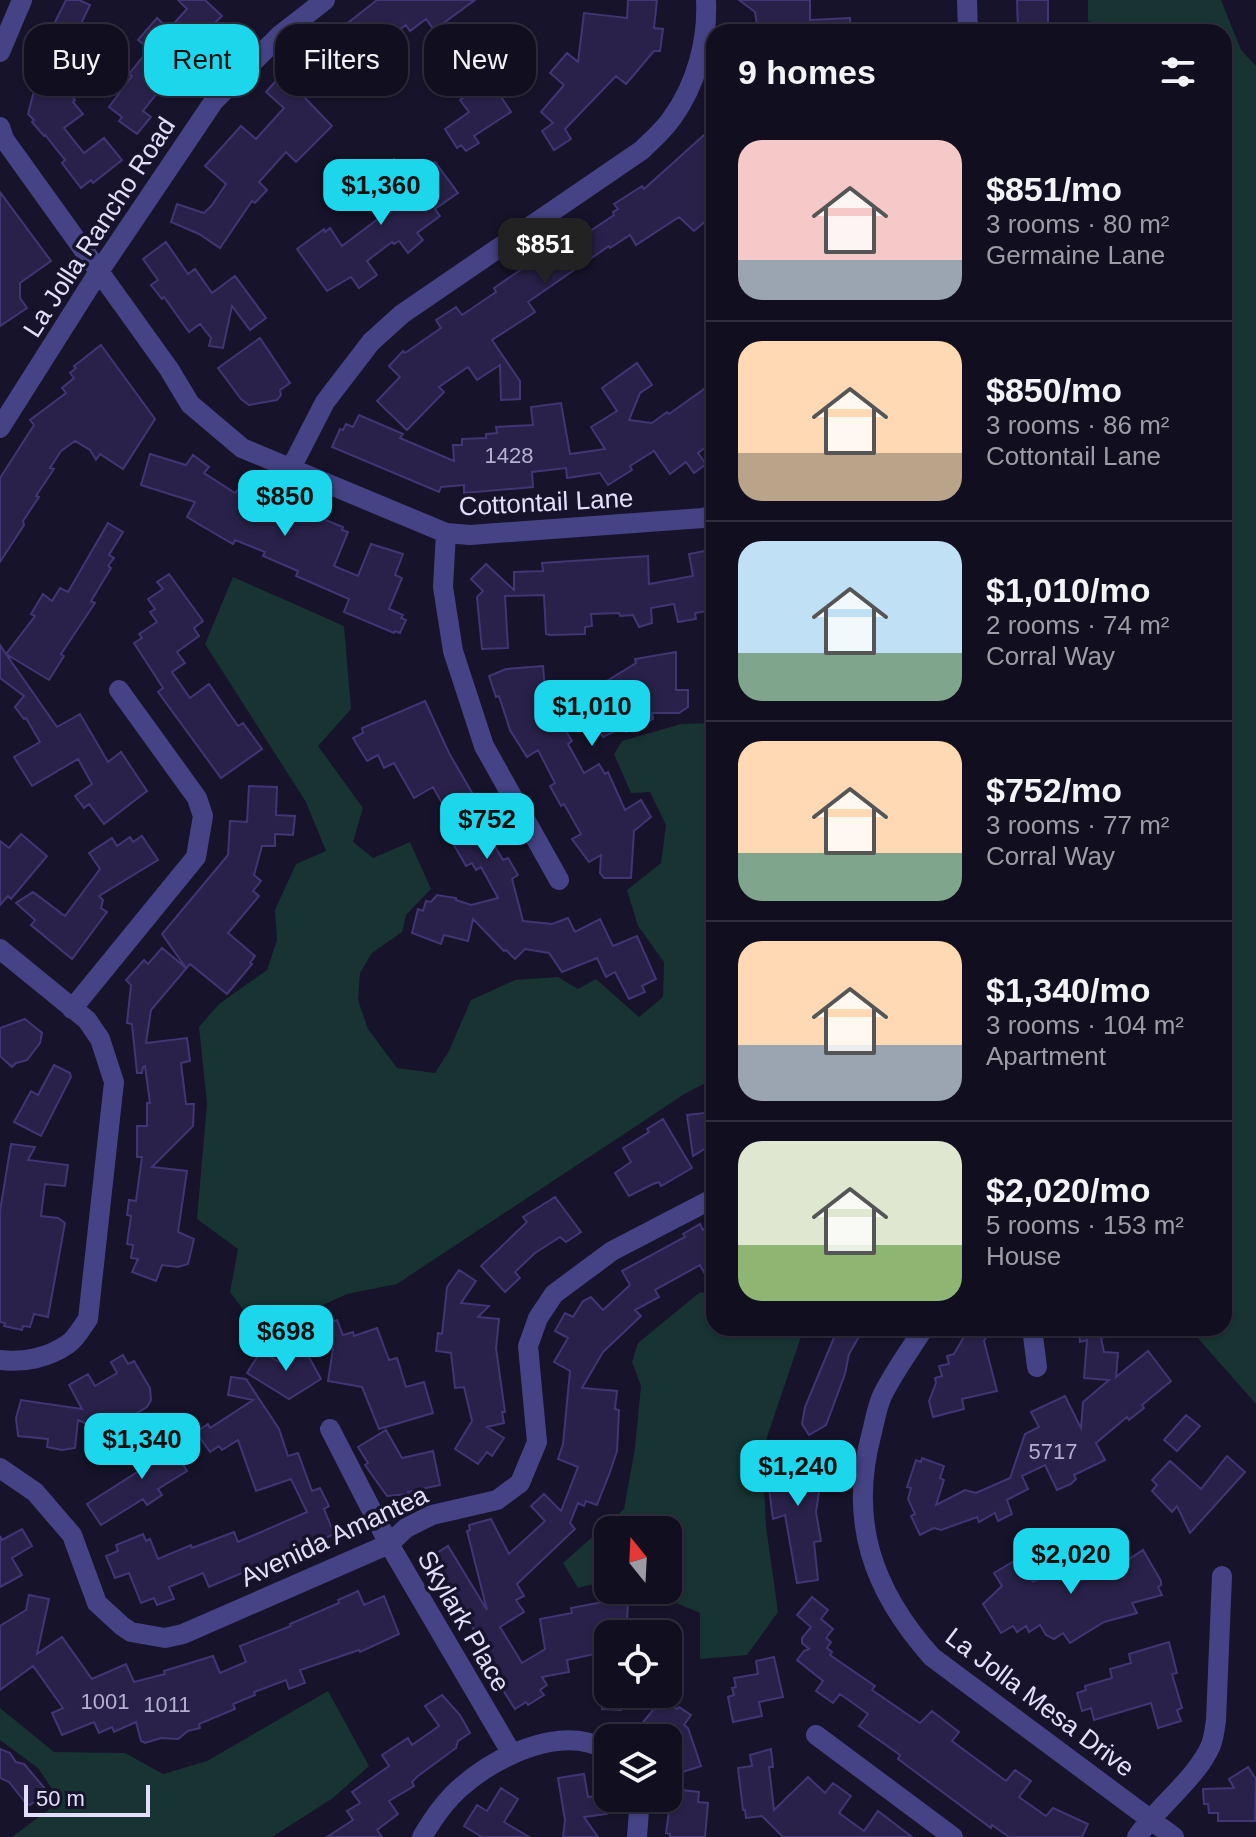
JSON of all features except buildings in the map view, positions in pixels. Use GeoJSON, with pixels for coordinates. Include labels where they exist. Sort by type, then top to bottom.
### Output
{"type":"FeatureCollection","features":[{"type":"Feature","properties":{"kind":"street"},"geometry":{"type":"LineString","coordinates":[[0,52],[22,0]]}},
{"type":"Feature","properties":{"kind":"street","name":"La Jolla Rancho Road"},"geometry":{"type":"LineString","coordinates":[[0,428],[98,273],[214,101],[279,36],[325,0]]}},
{"type":"Feature","properties":{"kind":"street"},"geometry":{"type":"LineString","coordinates":[[290,470],[325,402],[371,342],[402,314],[642,150],[672,119],[695,79],[707,19],[706,0]]}},
{"type":"Feature","properties":{"kind":"street"},"geometry":{"type":"LineString","coordinates":[[967,0],[968,24]]}},
{"type":"Feature","properties":{"kind":"street","name":"Cottontail Lane"},"geometry":{"type":"LineString","coordinates":[[0,127],[4,139],[169,369],[190,404],[242,448],[446,533],[470,535],[706,517]]}},
{"type":"Feature","properties":{"kind":"street"},"geometry":{"type":"LineString","coordinates":[[446,533],[443,587],[453,651],[484,746],[559,880]]}},
{"type":"Feature","properties":{"kind":"street"},"geometry":{"type":"LineString","coordinates":[[72,1009],[196,857],[203,816],[197,798],[119,690]]}},
{"type":"Feature","properties":{"kind":"street"},"geometry":{"type":"LineString","coordinates":[[0,949],[87,1020],[100,1039],[114,1082],[88,1319],[69,1343],[42,1357],[17,1363],[0,1360]]}},
{"type":"Feature","properties":{"kind":"street","name":"Avenida Amantea"},"geometry":{"type":"LineString","coordinates":[[0,1468],[35,1492],[72,1535],[97,1603],[122,1626],[131,1632],[165,1638],[183,1634],[389,1544],[406,1528],[432,1515],[497,1500],[520,1483],[537,1442],[528,1346],[538,1318],[554,1294],[612,1251],[706,1202]]}},
{"type":"Feature","properties":{"kind":"street","name":"La Jolla Mesa Drive"},"geometry":{"type":"LineString","coordinates":[[919,1336],[882,1397],[863,1463],[862,1510],[869,1554],[885,1593],[914,1638],[932,1657],[1174,1837]]}},
{"type":"Feature","properties":{"kind":"street"},"geometry":{"type":"LineString","coordinates":[[1033,1336],[1037,1367]]}},
{"type":"Feature","properties":{"kind":"street","name":"Skylark Place"},"geometry":{"type":"LineString","coordinates":[[330,1429],[389,1544],[512,1754]]}},
{"type":"Feature","properties":{"kind":"street"},"geometry":{"type":"LineString","coordinates":[[1137,1837],[1150,1817],[1202,1763],[1212,1742],[1216,1720],[1222,1576]]}},
{"type":"Feature","properties":{"kind":"street"},"geometry":{"type":"LineString","coordinates":[[816,1735],[953,1837]]}},
{"type":"Feature","properties":{"kind":"street"},"geometry":{"type":"LineString","coordinates":[[422,1837],[434,1817],[460,1787],[512,1754],[530,1746],[575,1739],[594,1743]]}},
{"type":"Feature","properties":{"kind":"street"},"geometry":{"type":"LineString","coordinates":[[637,1837],[639,1812]]}},
{"type":"Feature","properties":{"kind":"green space"},"geometry":{"type":"Polygon","coordinates":[[[1088,0],[1221,0],[1231,24],[1098,24],[1088,21],[1088,0]]]}},
{"type":"Feature","properties":{"kind":"green space"},"geometry":{"type":"Polygon","coordinates":[[[1232,28],[1241,50],[1256,66],[1256,1404],[1196,1336],[1232,1336],[1232,28]]]}},
{"type":"Feature","properties":{"kind":"green space"},"geometry":{"type":"Polygon","coordinates":[[[233,577],[344,626],[351,709],[318,746],[363,808],[353,842],[373,858],[410,842],[431,889],[406,915],[402,932],[372,953],[360,973],[358,1000],[368,1029],[397,1068],[435,1073],[449,1051],[471,1000],[515,980],[558,977],[578,989],[596,979],[639,1017],[663,997],[664,962],[638,926],[627,890],[661,863],[666,825],[650,792],[631,793],[614,754],[622,741],[681,724],[706,723],[706,1083],[686,1093],[397,1284],[347,1294],[261,1333],[230,1292],[238,1249],[197,1219],[207,1103],[199,1027],[219,1004],[267,970],[277,940],[275,910],[296,864],[326,851],[306,802],[205,644],[233,577]]]}},
{"type":"Feature","properties":{"kind":"green space"},"geometry":{"type":"Polygon","coordinates":[[[699,1293],[706,1293],[706,1336],[801,1336],[762,1452],[766,1526],[778,1612],[747,1655],[700,1659],[700,1613],[678,1604],[682,1604],[682,1516],[616,1516],[624,1509],[635,1448],[641,1386],[632,1362],[638,1343],[699,1293]]]}},
{"type":"Feature","properties":{"kind":"green space"},"geometry":{"type":"Polygon","coordinates":[[[594,1536],[594,1584],[578,1588],[563,1563],[594,1536]]]}},
{"type":"Feature","properties":{"kind":"green space"},"geometry":{"type":"Polygon","coordinates":[[[328,1691],[369,1766],[333,1798],[272,1837],[12,1837],[60,1801],[38,1768],[0,1740],[0,1708],[54,1752],[125,1753],[163,1774],[207,1761],[328,1691]]]}}]}
